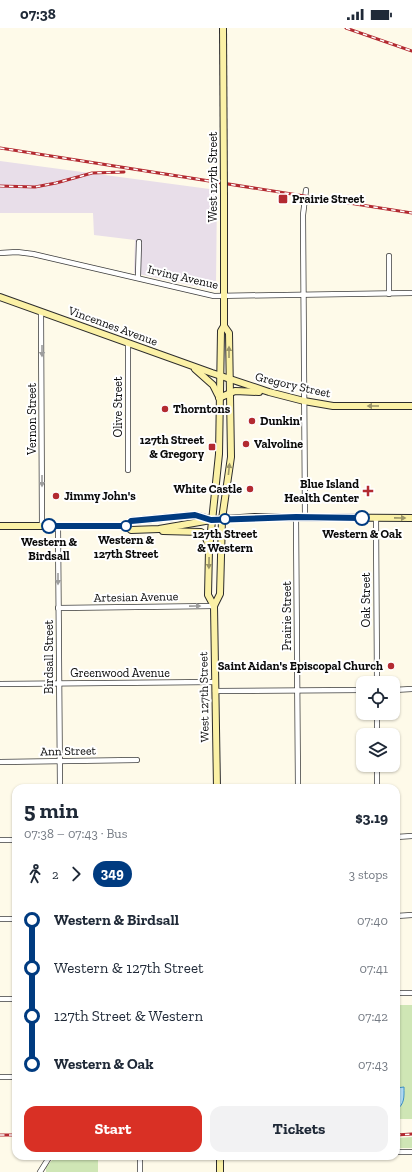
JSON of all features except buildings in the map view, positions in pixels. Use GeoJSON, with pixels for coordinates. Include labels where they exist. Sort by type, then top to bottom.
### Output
{"type":"FeatureCollection","features":[{"type":"Feature","properties":{"kind":"main road","name":"West 127th Street"},"geometry":{"type":"LineString","coordinates":[[214,606],[208,595],[209,550],[219,454],[219,376],[221,331],[224,326],[225,296],[223,28]]}},
{"type":"Feature","properties":{"kind":"main road","name":"Vincennes Avenue"},"geometry":{"type":"LineString","coordinates":[[0,297],[219,376]]}},
{"type":"Feature","properties":{"kind":"main road","name":"West 127th Street"},"geometry":{"type":"LineString","coordinates":[[217,784],[214,606],[220,594],[222,519],[231,457],[229,333],[224,326]]}},
{"type":"Feature","properties":{"kind":"main road"},"geometry":{"type":"LineString","coordinates":[[190,366],[213,385],[219,398],[235,391],[269,392]]}},
{"type":"Feature","properties":{"kind":"main road","name":"Gregory Street"},"geometry":{"type":"LineString","coordinates":[[219,376],[269,392],[304,401],[344,407],[412,406]]}},
{"type":"Feature","properties":{"kind":"main road"},"geometry":{"type":"LineString","coordinates":[[126,526],[131,521],[176,516],[195,515],[211,520]]}},
{"type":"Feature","properties":{"kind":"main road"},"geometry":{"type":"LineString","coordinates":[[0,526],[126,526],[131,530],[159,529],[222,519],[296,517],[412,518]]}},
{"type":"Feature","properties":{"kind":"main road"},"geometry":{"type":"LineString","coordinates":[[159,529],[166,532],[201,532],[206,538],[209,550]]}},
{"type":"Feature","properties":{"kind":"main road"},"geometry":{"type":"LineString","coordinates":[[220,1160],[220,1172]]}},
{"type":"Feature","properties":{"kind":"street"},"geometry":{"type":"LineString","coordinates":[[305,517],[303,215],[306,190]]}},
{"type":"Feature","properties":{"kind":"street"},"geometry":{"type":"LineString","coordinates":[[138,277],[139,242]]}},
{"type":"Feature","properties":{"kind":"street","name":"Irving Avenue"},"geometry":{"type":"LineString","coordinates":[[0,253],[24,252],[138,277],[214,296],[412,293]]}},
{"type":"Feature","properties":{"kind":"street"},"geometry":{"type":"LineString","coordinates":[[389,256],[389,294]]}},
{"type":"Feature","properties":{"kind":"street","name":"Vernon Street"},"geometry":{"type":"LineString","coordinates":[[42,312],[42,526]]}},
{"type":"Feature","properties":{"kind":"street","name":"Olive Street"},"geometry":{"type":"LineString","coordinates":[[128,344],[128,470]]}},
{"type":"Feature","properties":{"kind":"street","name":"Prairie Street"},"geometry":{"type":"LineString","coordinates":[[296,517],[298,784]]}},
{"type":"Feature","properties":{"kind":"street","name":"Oak Street"},"geometry":{"type":"LineString","coordinates":[[376,518],[377,676]]}},
{"type":"Feature","properties":{"kind":"street","name":"Birdsall Street"},"geometry":{"type":"LineString","coordinates":[[58,526],[60,784]]}},
{"type":"Feature","properties":{"kind":"street","name":"Artesian Avenue"},"geometry":{"type":"LineString","coordinates":[[58,608],[214,606]]}},
{"type":"Feature","properties":{"kind":"street","name":"Greenwood Avenue"},"geometry":{"type":"LineString","coordinates":[[0,684],[215,682]]}},
{"type":"Feature","properties":{"kind":"street"},"geometry":{"type":"LineString","coordinates":[[400,690],[412,689]]}},
{"type":"Feature","properties":{"kind":"street"},"geometry":{"type":"LineString","coordinates":[[215,691],[356,690]]}},
{"type":"Feature","properties":{"kind":"street","name":"Ann Street"},"geometry":{"type":"LineString","coordinates":[[0,762],[137,760]]}},
{"type":"Feature","properties":{"kind":"street"},"geometry":{"type":"LineString","coordinates":[[377,772],[377,784]]}},
{"type":"Feature","properties":{"kind":"street"},"geometry":{"type":"LineString","coordinates":[[400,837],[412,836]]}},
{"type":"Feature","properties":{"kind":"street"},"geometry":{"type":"LineString","coordinates":[[0,840],[12,840]]}},
{"type":"Feature","properties":{"kind":"street"},"geometry":{"type":"LineString","coordinates":[[400,916],[412,916]]}},
{"type":"Feature","properties":{"kind":"street"},"geometry":{"type":"LineString","coordinates":[[0,920],[12,919]]}},
{"type":"Feature","properties":{"kind":"street"},"geometry":{"type":"LineString","coordinates":[[400,993],[412,993]]}},
{"type":"Feature","properties":{"kind":"street"},"geometry":{"type":"LineString","coordinates":[[0,999],[12,999]]}},
{"type":"Feature","properties":{"kind":"street"},"geometry":{"type":"LineString","coordinates":[[0,1077],[12,1077]]}},
{"type":"Feature","properties":{"kind":"street"},"geometry":{"type":"LineString","coordinates":[[400,1152],[412,1152]]}},
{"type":"Feature","properties":{"kind":"street"},"geometry":{"type":"LineString","coordinates":[[40,1172],[47,1160]]}},
{"type":"Feature","properties":{"kind":"street"},"geometry":{"type":"LineString","coordinates":[[140,1160],[140,1172]]}},
{"type":"Feature","properties":{"kind":"shaded area"},"geometry":{"type":"Polygon","coordinates":[[[0,161],[217,190],[216,286],[213,290],[134,273],[135,240],[94,235],[93,213],[0,213],[0,161]]]}},
{"type":"Feature","properties":{"kind":"green space"},"geometry":{"type":"Polygon","coordinates":[[[400,1005],[412,1005],[412,1119],[400,1119],[400,1005]]]}},
{"type":"Feature","properties":{"kind":"green space"},"geometry":{"type":"Polygon","coordinates":[[[412,1137],[412,1148],[400,1148],[400,1138],[412,1137]]]}},
{"type":"Feature","properties":{"kind":"green space"},"geometry":{"type":"Polygon","coordinates":[[[52,1160],[98,1160],[98,1172],[46,1172],[46,1167],[52,1160]]]}},
{"type":"Feature","properties":{"kind":"water"},"geometry":{"type":"Polygon","coordinates":[[[404,1087],[404,1097],[400,1106],[400,1088],[404,1087]]]}},
{"type":"Feature","properties":{"kind":"railway"},"geometry":{"type":"LineString","coordinates":[[346,28],[412,51]]}},
{"type":"Feature","properties":{"kind":"railway"},"geometry":{"type":"LineString","coordinates":[[0,148],[412,213]]}},
{"type":"Feature","properties":{"kind":"railway"},"geometry":{"type":"LineString","coordinates":[[0,186],[35,187],[92,173],[124,172]]}},
{"type":"Feature","properties":{"kind":"railway"},"geometry":{"type":"LineString","coordinates":[[400,1135],[412,1134]]}},
{"type":"Feature","properties":{"kind":"railway"},"geometry":{"type":"LineString","coordinates":[[0,1135],[12,1135]]}},
{"type":"Feature","properties":{"kind":"bus line","name":"349"},"geometry":{"type":"LineString","coordinates":[[49,526],[126,526],[131,521],[195,515],[211,520],[255,517],[362,518]]}},
{"type":"Feature","properties":{"kind":"place","name":"Prairie Street"},"geometry":{"type":"Point","coordinates":[283,199]}},
{"type":"Feature","properties":{"kind":"place","name":"Thorntons"},"geometry":{"type":"Point","coordinates":[165,409]}},
{"type":"Feature","properties":{"kind":"place","name":"Dunkin'"},"geometry":{"type":"Point","coordinates":[252,421]}},
{"type":"Feature","properties":{"kind":"place","name":"Valvoline"},"geometry":{"type":"Point","coordinates":[246,444]}},
{"type":"Feature","properties":{"kind":"place","name":"127th Street & Gregory"},"geometry":{"type":"Point","coordinates":[212,447]}},
{"type":"Feature","properties":{"kind":"place","name":"White Castle"},"geometry":{"type":"Point","coordinates":[250,489]}},
{"type":"Feature","properties":{"kind":"place","name":"Blue Island Health Center"},"geometry":{"type":"Point","coordinates":[368,491]}},
{"type":"Feature","properties":{"kind":"place","name":"Jimmy John's"},"geometry":{"type":"Point","coordinates":[56,496]}},
{"type":"Feature","properties":{"kind":"place","name":"Western & Oak"},"geometry":{"type":"Point","coordinates":[362,518]}},
{"type":"Feature","properties":{"kind":"place","name":"127th Street & Western"},"geometry":{"type":"Point","coordinates":[225,519]}},
{"type":"Feature","properties":{"kind":"place","name":"Western & Birdsall"},"geometry":{"type":"Point","coordinates":[49,526]}},
{"type":"Feature","properties":{"kind":"place","name":"Western & 127th Street"},"geometry":{"type":"Point","coordinates":[126,526]}},
{"type":"Feature","properties":{"kind":"place","name":"Saint Aidan's Episcopal Church"},"geometry":{"type":"Point","coordinates":[391,666]}}]}
